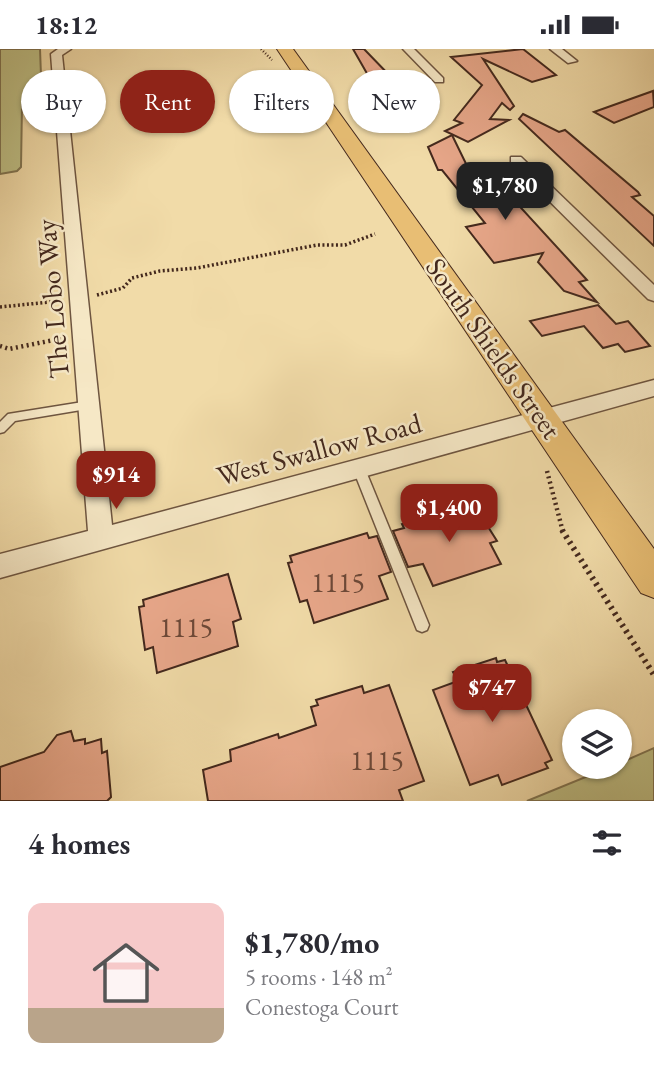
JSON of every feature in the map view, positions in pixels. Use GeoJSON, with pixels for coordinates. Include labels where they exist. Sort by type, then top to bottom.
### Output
{"type":"FeatureCollection","features":[{"type":"Feature","properties":{"kind":"main road","name":"South Shields Street"},"geometry":{"type":"LineString","coordinates":[[276,54],[352,149],[544,418],[654,580]]}},
{"type":"Feature","properties":{"kind":"street"},"geometry":{"type":"LineString","coordinates":[[408,49],[428,70]]}},
{"type":"Feature","properties":{"kind":"street"},"geometry":{"type":"LineString","coordinates":[[555,49],[572,61]]}},
{"type":"Feature","properties":{"kind":"street","name":"The Lobo Way"},"geometry":{"type":"LineString","coordinates":[[61,52],[79,299],[101,539]]}},
{"type":"Feature","properties":{"kind":"street"},"geometry":{"type":"LineString","coordinates":[[516,160],[654,295]]}},
{"type":"Feature","properties":{"kind":"street","name":"West Swallow Road"},"geometry":{"type":"LineString","coordinates":[[0,566],[654,388]]}},
{"type":"Feature","properties":{"kind":"lane"},"geometry":{"type":"LineString","coordinates":[[0,429],[12,417],[89,405]]}},
{"type":"Feature","properties":{"kind":"lane"},"geometry":{"type":"LineString","coordinates":[[359,469],[422,625]]}},
{"type":"Feature","properties":{"kind":"path"},"geometry":{"type":"LineString","coordinates":[[261,49],[276,54]]}},
{"type":"Feature","properties":{"kind":"path"},"geometry":{"type":"LineString","coordinates":[[0,307],[79,299],[123,288],[132,278],[160,271],[197,268],[317,245],[345,245],[376,234]]}},
{"type":"Feature","properties":{"kind":"path"},"geometry":{"type":"LineString","coordinates":[[0,346],[9,349],[82,334]]}},
{"type":"Feature","properties":{"kind":"path"},"geometry":{"type":"LineString","coordinates":[[559,526],[654,675]]}},
{"type":"Feature","properties":{"kind":"green space"},"geometry":{"type":"Polygon","coordinates":[[[0,49],[40,49],[41,70],[21,70],[21,167],[17,171],[0,174],[0,49]]]}},
{"type":"Feature","properties":{"kind":"green space"},"geometry":{"type":"Polygon","coordinates":[[[654,748],[654,801],[527,801],[581,779],[632,779],[632,758],[654,748]]]}},
{"type":"Feature","properties":{"kind":"building"},"geometry":{"type":"Polygon","coordinates":[[[353,49],[364,49],[384,70],[365,70],[353,49]]]}},
{"type":"Feature","properties":{"kind":"building"},"geometry":{"type":"Polygon","coordinates":[[[523,49],[556,75],[532,82],[483,59],[514,106],[510,110],[502,103],[490,119],[509,120],[468,142],[445,131],[462,123],[454,120],[482,85],[451,57],[523,49]]]}},
{"type":"Feature","properties":{"kind":"building"},"geometry":{"type":"Polygon","coordinates":[[[653,91],[654,107],[614,123],[594,112],[653,91]]]}},
{"type":"Feature","properties":{"kind":"building"},"geometry":{"type":"Polygon","coordinates":[[[523,114],[559,132],[565,130],[638,192],[640,195],[632,197],[654,216],[654,246],[519,119],[523,114]]]}},
{"type":"Feature","properties":{"kind":"building"},"geometry":{"type":"Polygon","coordinates":[[[452,135],[471,174],[494,186],[507,200],[513,199],[587,280],[579,282],[597,302],[564,291],[538,262],[543,253],[494,263],[466,227],[485,223],[442,170],[438,170],[428,147],[452,135]]]}},
{"type":"Feature","properties":{"kind":"building"},"geometry":{"type":"Polygon","coordinates":[[[598,305],[616,324],[628,321],[650,346],[625,352],[618,344],[603,348],[584,326],[542,336],[530,321],[598,305]]]}},
{"type":"Feature","properties":{"kind":"building"},"geometry":{"type":"Polygon","coordinates":[[[473,503],[497,541],[490,543],[501,564],[433,586],[423,564],[408,567],[393,531],[404,528],[402,524],[473,503]]]}},
{"type":"Feature","properties":{"kind":"building"},"geometry":{"type":"Polygon","coordinates":[[[367,533],[369,538],[377,536],[391,572],[379,576],[388,599],[314,623],[307,600],[300,602],[288,563],[292,562],[290,556],[367,533]]]}},
{"type":"Feature","properties":{"kind":"building"},"geometry":{"type":"Polygon","coordinates":[[[228,574],[241,619],[233,622],[238,646],[157,673],[153,647],[145,650],[139,607],[144,606],[143,600],[228,574]]]}},
{"type":"Feature","properties":{"kind":"building"},"geometry":{"type":"Polygon","coordinates":[[[496,658],[497,662],[505,660],[552,760],[545,763],[548,768],[502,785],[498,775],[470,785],[433,690],[458,681],[453,672],[496,658]]]}},
{"type":"Feature","properties":{"kind":"building"},"geometry":{"type":"Polygon","coordinates":[[[389,685],[424,781],[399,790],[403,801],[208,801],[203,770],[231,761],[230,750],[278,734],[279,738],[316,725],[311,707],[318,705],[316,700],[362,686],[364,693],[389,685]]]}},
{"type":"Feature","properties":{"kind":"building"},"geometry":{"type":"Polygon","coordinates":[[[71,731],[74,741],[85,739],[85,744],[101,739],[102,753],[107,751],[111,797],[107,801],[0,801],[0,767],[44,752],[57,735],[71,731]]]}}]}
